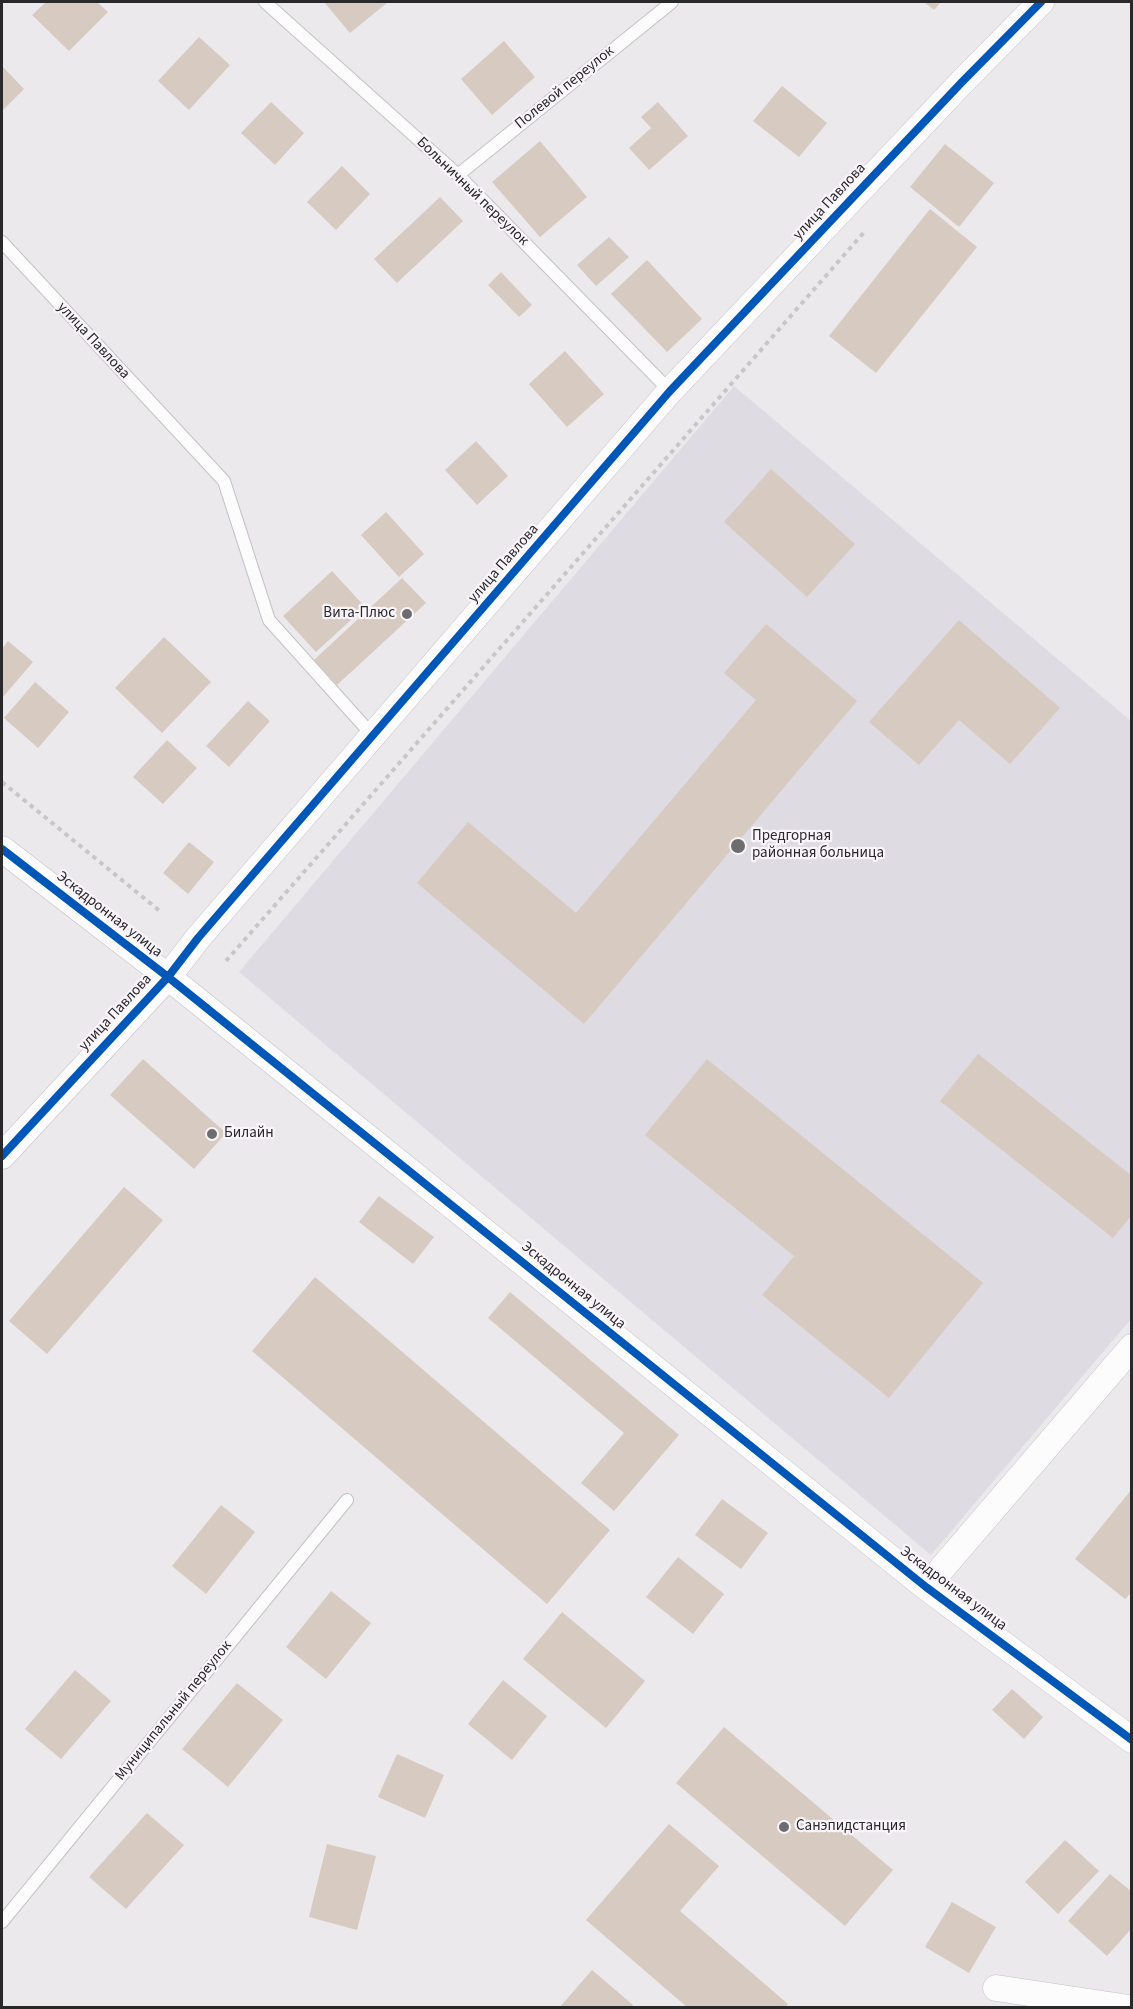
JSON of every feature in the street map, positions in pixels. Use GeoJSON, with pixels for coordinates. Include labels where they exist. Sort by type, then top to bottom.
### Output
{"type":"FeatureCollection","features":[{"type":"Feature","properties":{"kind":"street","name":"улица Павлова"},"geometry":{"type":"LineString","coordinates":[[2,1156],[168,978],[198,938],[670,391],[962,82],[1041,2]]}},
{"type":"Feature","properties":{"kind":"street","name":"Эскадронная улица"},"geometry":{"type":"LineString","coordinates":[[2,849],[168,978],[926,1587],[1131,1740]]}},
{"type":"Feature","properties":{"kind":"street"},"geometry":{"type":"LineString","coordinates":[[926,1587],[1131,1347]]}},
{"type":"Feature","properties":{"kind":"street"},"geometry":{"type":"LineString","coordinates":[[996,1988],[1129,2007]]}},
{"type":"Feature","properties":{"kind":"lane","name":"Больничный переулок"},"geometry":{"type":"LineString","coordinates":[[266,2],[458,175],[670,391]]}},
{"type":"Feature","properties":{"kind":"lane","name":"Полевой переулок"},"geometry":{"type":"LineString","coordinates":[[458,175],[672,2]]}},
{"type":"Feature","properties":{"kind":"lane","name":"улица Павлова"},"geometry":{"type":"LineString","coordinates":[[2,242],[224,481],[269,620],[373,736]]}},
{"type":"Feature","properties":{"kind":"lane","name":"Муниципальный переулок"},"geometry":{"type":"LineString","coordinates":[[2,1922],[346,1500]]}},
{"type":"Feature","properties":{"kind":"path"},"geometry":{"type":"LineString","coordinates":[[226,961],[870,226]]}},
{"type":"Feature","properties":{"kind":"path"},"geometry":{"type":"LineString","coordinates":[[2,782],[161,912]]}},
{"type":"Feature","properties":{"kind":"shaded area","name":"Предгорная районная больница"},"geometry":{"type":"Polygon","coordinates":[[[734,386],[1131,721],[1131,1319],[931,1555],[239,972],[734,386]]]}},
{"type":"Feature","properties":{"kind":"building"},"geometry":{"type":"Polygon","coordinates":[[[46,2],[97,2],[108,12],[69,51],[32,15],[46,2]]]}},
{"type":"Feature","properties":{"kind":"building"},"geometry":{"type":"Polygon","coordinates":[[[324,2],[388,2],[350,33],[324,2]]]}},
{"type":"Feature","properties":{"kind":"building"},"geometry":{"type":"Polygon","coordinates":[[[924,2],[941,2],[934,10],[924,2]]]}},
{"type":"Feature","properties":{"kind":"building"},"geometry":{"type":"Polygon","coordinates":[[[199,37],[230,65],[189,110],[158,81],[199,37]]]}},
{"type":"Feature","properties":{"kind":"building"},"geometry":{"type":"Polygon","coordinates":[[[504,41],[535,77],[492,115],[461,79],[504,41]]]}},
{"type":"Feature","properties":{"kind":"building"},"geometry":{"type":"Polygon","coordinates":[[[2,66],[24,89],[2,111],[2,66]]]}},
{"type":"Feature","properties":{"kind":"building"},"geometry":{"type":"Polygon","coordinates":[[[782,86],[827,123],[799,157],[753,121],[782,86]]]}},
{"type":"Feature","properties":{"kind":"building"},"geometry":{"type":"Polygon","coordinates":[[[271,102],[304,133],[275,165],[241,133],[271,102]]]}},
{"type":"Feature","properties":{"kind":"building"},"geometry":{"type":"Polygon","coordinates":[[[658,102],[688,136],[649,170],[629,148],[651,128],[641,117],[658,102]]]}},
{"type":"Feature","properties":{"kind":"building"},"geometry":{"type":"Polygon","coordinates":[[[540,141],[587,197],[540,237],[492,182],[540,141]]]}},
{"type":"Feature","properties":{"kind":"building"},"geometry":{"type":"Polygon","coordinates":[[[945,144],[994,183],[959,227],[910,187],[945,144]]]}},
{"type":"Feature","properties":{"kind":"building"},"geometry":{"type":"Polygon","coordinates":[[[342,166],[370,194],[336,230],[307,202],[342,166]]]}},
{"type":"Feature","properties":{"kind":"building"},"geometry":{"type":"Polygon","coordinates":[[[440,197],[463,221],[397,283],[374,259],[440,197]]]}},
{"type":"Feature","properties":{"kind":"building"},"geometry":{"type":"Polygon","coordinates":[[[930,209],[977,247],[876,373],[829,336],[930,209]]]}},
{"type":"Feature","properties":{"kind":"building"},"geometry":{"type":"Polygon","coordinates":[[[609,237],[629,257],[596,286],[577,265],[609,237]]]}},
{"type":"Feature","properties":{"kind":"building"},"geometry":{"type":"Polygon","coordinates":[[[647,260],[702,319],[667,352],[611,294],[647,260]]]}},
{"type":"Feature","properties":{"kind":"building"},"geometry":{"type":"Polygon","coordinates":[[[501,272],[532,305],[519,317],[488,285],[501,272]]]}},
{"type":"Feature","properties":{"kind":"building"},"geometry":{"type":"Polygon","coordinates":[[[565,351],[604,394],[567,427],[529,384],[565,351]]]}},
{"type":"Feature","properties":{"kind":"building"},"geometry":{"type":"Polygon","coordinates":[[[476,441],[508,476],[477,505],[445,470],[476,441]]]}},
{"type":"Feature","properties":{"kind":"building"},"geometry":{"type":"Polygon","coordinates":[[[771,469],[855,544],[807,597],[724,522],[771,469]]]}},
{"type":"Feature","properties":{"kind":"building"},"geometry":{"type":"Polygon","coordinates":[[[386,512],[424,554],[399,577],[361,535],[386,512]]]}},
{"type":"Feature","properties":{"kind":"building"},"geometry":{"type":"Polygon","coordinates":[[[332,571],[365,607],[316,652],[283,616],[332,571]]]}},
{"type":"Feature","properties":{"kind":"building"},"geometry":{"type":"Polygon","coordinates":[[[402,578],[426,603],[337,685],[314,660],[402,578]]]}},
{"type":"Feature","properties":{"kind":"building"},"geometry":{"type":"Polygon","coordinates":[[[959,620],[1060,708],[1010,764],[959,720],[919,765],[869,722],[959,620]]]}},
{"type":"Feature","properties":{"kind":"building"},"geometry":{"type":"Polygon","coordinates":[[[766,624],[857,701],[584,1024],[417,883],[468,822],[576,913],[756,700],[724,673],[766,624]]]}},
{"type":"Feature","properties":{"kind":"building"},"geometry":{"type":"Polygon","coordinates":[[[164,637],[211,682],[162,733],[115,688],[164,637]]]}},
{"type":"Feature","properties":{"kind":"building"},"geometry":{"type":"Polygon","coordinates":[[[8,641],[33,662],[2,698],[2,649],[8,641]]]}},
{"type":"Feature","properties":{"kind":"building"},"geometry":{"type":"Polygon","coordinates":[[[35,682],[69,712],[38,748],[4,718],[35,682]]]}},
{"type":"Feature","properties":{"kind":"building"},"geometry":{"type":"Polygon","coordinates":[[[248,701],[270,721],[229,767],[206,746],[248,701]]]}},
{"type":"Feature","properties":{"kind":"building"},"geometry":{"type":"Polygon","coordinates":[[[167,740],[197,768],[163,804],[133,777],[167,740]]]}},
{"type":"Feature","properties":{"kind":"building"},"geometry":{"type":"Polygon","coordinates":[[[189,842],[214,862],[188,894],[163,873],[189,842]]]}},
{"type":"Feature","properties":{"kind":"building"},"geometry":{"type":"Polygon","coordinates":[[[978,1054],[1132,1176],[1132,1215],[1113,1238],[940,1101],[978,1054]]]}},
{"type":"Feature","properties":{"kind":"building"},"geometry":{"type":"Polygon","coordinates":[[[143,1059],[226,1133],[194,1169],[110,1095],[143,1059]]]}},
{"type":"Feature","properties":{"kind":"building"},"geometry":{"type":"Polygon","coordinates":[[[707,1059],[983,1283],[889,1398],[762,1295],[794,1256],[645,1135],[707,1059]]]}},
{"type":"Feature","properties":{"kind":"building"},"geometry":{"type":"Polygon","coordinates":[[[124,1187],[163,1220],[47,1354],[9,1321],[124,1187]]]}},
{"type":"Feature","properties":{"kind":"building"},"geometry":{"type":"Polygon","coordinates":[[[379,1196],[434,1237],[413,1264],[359,1222],[379,1196]]]}},
{"type":"Feature","properties":{"kind":"building"},"geometry":{"type":"Polygon","coordinates":[[[315,1277],[610,1530],[547,1604],[252,1351],[315,1277]]]}},
{"type":"Feature","properties":{"kind":"building"},"geometry":{"type":"Polygon","coordinates":[[[510,1292],[679,1435],[614,1511],[581,1483],[624,1433],[488,1318],[510,1292]]]}},
{"type":"Feature","properties":{"kind":"building"},"geometry":{"type":"Polygon","coordinates":[[[1132,1489],[1132,1592],[1125,1599],[1075,1559],[1132,1489]]]}},
{"type":"Feature","properties":{"kind":"building"},"geometry":{"type":"Polygon","coordinates":[[[722,1499],[768,1533],[741,1569],[695,1535],[722,1499]]]}},
{"type":"Feature","properties":{"kind":"building"},"geometry":{"type":"Polygon","coordinates":[[[221,1505],[255,1532],[206,1594],[172,1566],[221,1505]]]}},
{"type":"Feature","properties":{"kind":"building"},"geometry":{"type":"Polygon","coordinates":[[[678,1557],[724,1594],[693,1634],[646,1597],[678,1557]]]}},
{"type":"Feature","properties":{"kind":"building"},"geometry":{"type":"Polygon","coordinates":[[[331,1591],[371,1623],[326,1679],[286,1647],[331,1591]]]}},
{"type":"Feature","properties":{"kind":"building"},"geometry":{"type":"Polygon","coordinates":[[[562,1612],[645,1681],[606,1728],[523,1659],[562,1612]]]}},
{"type":"Feature","properties":{"kind":"building"},"geometry":{"type":"Polygon","coordinates":[[[75,1670],[111,1701],[61,1759],[25,1729],[75,1670]]]}},
{"type":"Feature","properties":{"kind":"building"},"geometry":{"type":"Polygon","coordinates":[[[503,1680],[547,1716],[512,1760],[468,1724],[503,1680]]]}},
{"type":"Feature","properties":{"kind":"building"},"geometry":{"type":"Polygon","coordinates":[[[237,1683],[283,1720],[228,1787],[182,1749],[237,1683]]]}},
{"type":"Feature","properties":{"kind":"building"},"geometry":{"type":"Polygon","coordinates":[[[1012,1689],[1043,1717],[1024,1739],[992,1710],[1012,1689]]]}},
{"type":"Feature","properties":{"kind":"building","name":"Санэпидстанция"},"geometry":{"type":"Polygon","coordinates":[[[724,1727],[893,1870],[845,1926],[676,1783],[724,1727]]]}},
{"type":"Feature","properties":{"kind":"building"},"geometry":{"type":"Polygon","coordinates":[[[397,1754],[444,1775],[425,1818],[378,1797],[397,1754]]]}},
{"type":"Feature","properties":{"kind":"building"},"geometry":{"type":"Polygon","coordinates":[[[147,1813],[184,1845],[126,1909],[89,1877],[147,1813]]]}},
{"type":"Feature","properties":{"kind":"building"},"geometry":{"type":"Polygon","coordinates":[[[669,1824],[719,1866],[680,1911],[788,2004],[785,2008],[688,2008],[586,1920],[669,1824]]]}},
{"type":"Feature","properties":{"kind":"building"},"geometry":{"type":"Polygon","coordinates":[[[1065,1840],[1099,1871],[1058,1914],[1025,1882],[1065,1840]]]}},
{"type":"Feature","properties":{"kind":"building"},"geometry":{"type":"Polygon","coordinates":[[[327,1844],[376,1856],[357,1930],[309,1917],[327,1844]]]}},
{"type":"Feature","properties":{"kind":"building"},"geometry":{"type":"Polygon","coordinates":[[[1110,1874],[1132,1892],[1132,1928],[1107,1956],[1068,1921],[1110,1874]]]}},
{"type":"Feature","properties":{"kind":"building"},"geometry":{"type":"Polygon","coordinates":[[[952,1902],[996,1927],[969,1973],[925,1947],[952,1902]]]}},
{"type":"Feature","properties":{"kind":"building"},"geometry":{"type":"Polygon","coordinates":[[[592,1970],[633,2005],[631,2008],[559,2008],[592,1970]]]}},
{"type":"Feature","properties":{"kind":"cycle path"},"geometry":{"type":"LineString","coordinates":[[2,1156],[168,977],[198,938],[670,391],[962,82],[1041,2]]}},
{"type":"Feature","properties":{"kind":"cycle path"},"geometry":{"type":"LineString","coordinates":[[2,849],[168,977],[926,1587],[1132,1740]]}},
{"type":"Feature","properties":{"kind":"place","name":"Вита-Плюс"},"geometry":{"type":"Point","coordinates":[407,614]}},
{"type":"Feature","properties":{"kind":"place","name":"Предгорная районная больница"},"geometry":{"type":"Point","coordinates":[738,846]}},
{"type":"Feature","properties":{"kind":"place","name":"Билайн"},"geometry":{"type":"Point","coordinates":[212,1134]}},
{"type":"Feature","properties":{"kind":"place","name":"Санэпидстанция"},"geometry":{"type":"Point","coordinates":[784,1827]}}]}
